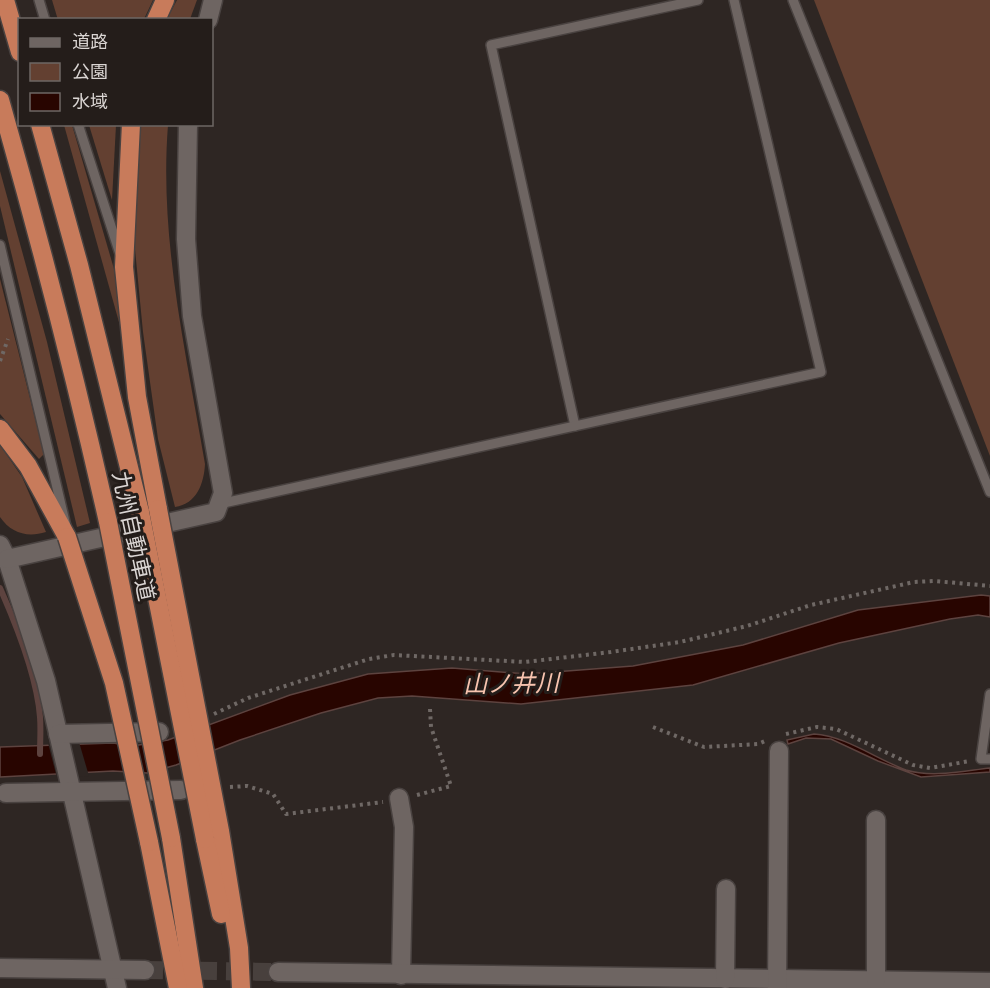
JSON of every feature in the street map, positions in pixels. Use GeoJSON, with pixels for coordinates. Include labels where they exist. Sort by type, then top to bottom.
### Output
{"type":"FeatureCollection","features":[{"type":"Feature","properties":{"kind":"highway"},"geometry":{"type":"LineString","coordinates":[[5,0],[18,45]]}},
{"type":"Feature","properties":{"kind":"highway"},"geometry":{"type":"LineString","coordinates":[[157,18],[165,0]]}},
{"type":"Feature","properties":{"kind":"highway","name":"九州自動車道"},"geometry":{"type":"LineString","coordinates":[[0,100],[71,358],[108,522],[171,838],[194,988]]}},
{"type":"Feature","properties":{"kind":"highway","name":"九州自動車道"},"geometry":{"type":"LineString","coordinates":[[41,126],[149,510],[239,988]]}},
{"type":"Feature","properties":{"kind":"highway"},"geometry":{"type":"LineString","coordinates":[[131,126],[124,267],[149,510]]}},
{"type":"Feature","properties":{"kind":"highway"},"geometry":{"type":"LineString","coordinates":[[0,429],[28,466],[67,537],[114,683],[178,988]]}},
{"type":"Feature","properties":{"kind":"street"},"geometry":{"type":"LineString","coordinates":[[208,18],[213,0]]}},
{"type":"Feature","properties":{"kind":"street"},"geometry":{"type":"LineString","coordinates":[[117,988],[46,681],[4,552],[216,512],[223,493],[192,316],[188,272],[186,239],[189,126]]}},
{"type":"Feature","properties":{"kind":"street"},"geometry":{"type":"LineString","coordinates":[[59,738],[159,732]]}},
{"type":"Feature","properties":{"kind":"street"},"geometry":{"type":"LineString","coordinates":[[776,745],[777,984]]}},
{"type":"Feature","properties":{"kind":"street"},"geometry":{"type":"LineString","coordinates":[[6,793],[71,787],[181,790]]}},
{"type":"Feature","properties":{"kind":"street"},"geometry":{"type":"LineString","coordinates":[[399,798],[404,827],[401,981]]}},
{"type":"Feature","properties":{"kind":"street"},"geometry":{"type":"LineString","coordinates":[[876,819],[887,983]]}},
{"type":"Feature","properties":{"kind":"street"},"geometry":{"type":"LineString","coordinates":[[725,979],[726,889]]}},
{"type":"Feature","properties":{"kind":"street"},"geometry":{"type":"LineString","coordinates":[[0,968],[145,970]]}},
{"type":"Feature","properties":{"kind":"street"},"geometry":{"type":"LineString","coordinates":[[278,972],[401,981],[456,982],[608,983],[725,979],[777,984],[990,982]]}},
{"type":"Feature","properties":{"kind":"lane"},"geometry":{"type":"LineString","coordinates":[[39,0],[44,18]]}},
{"type":"Feature","properties":{"kind":"lane"},"geometry":{"type":"LineString","coordinates":[[576,426],[491,45],[698,0]]}},
{"type":"Feature","properties":{"kind":"lane"},"geometry":{"type":"LineString","coordinates":[[219,504],[820,372],[734,0]]}},
{"type":"Feature","properties":{"kind":"lane"},"geometry":{"type":"LineString","coordinates":[[793,0],[990,492]]}},
{"type":"Feature","properties":{"kind":"lane"},"geometry":{"type":"LineString","coordinates":[[79,126],[124,267]]}},
{"type":"Feature","properties":{"kind":"lane"},"geometry":{"type":"LineString","coordinates":[[0,244],[41,410],[67,537]]}},
{"type":"Feature","properties":{"kind":"lane"},"geometry":{"type":"LineString","coordinates":[[985,759],[990,694]]}},
{"type":"Feature","properties":{"kind":"path"},"geometry":{"type":"LineString","coordinates":[[207,717],[248,698],[369,659],[394,655],[525,662],[680,642],[747,626],[811,605],[914,582],[935,581],[990,586]]}},
{"type":"Feature","properties":{"kind":"path"},"geometry":{"type":"LineString","coordinates":[[220,788],[247,786],[263,789],[273,794],[285,814],[352,807],[451,786],[430,727],[429,709]]}},
{"type":"Feature","properties":{"kind":"path"},"geometry":{"type":"LineString","coordinates":[[653,727],[704,747],[776,745],[817,727],[836,729],[913,765],[930,768],[985,759]]}},
{"type":"Feature","properties":{"kind":"green space"},"geometry":{"type":"Polygon","coordinates":[[[52,0],[153,0],[144,18],[57,18],[52,0]]]}},
{"type":"Feature","properties":{"kind":"green space"},"geometry":{"type":"Polygon","coordinates":[[[177,0],[197,0],[190,18],[168,18],[177,0]]]}},
{"type":"Feature","properties":{"kind":"green space"},"geometry":{"type":"Polygon","coordinates":[[[814,0],[990,0],[990,456],[814,0]]]}},
{"type":"Feature","properties":{"kind":"green space"},"geometry":{"type":"Polygon","coordinates":[[[64,126],[72,126],[114,269],[122,333],[64,126]]]}},
{"type":"Feature","properties":{"kind":"green space"},"geometry":{"type":"Polygon","coordinates":[[[89,126],[116,126],[112,200],[89,126]]]}},
{"type":"Feature","properties":{"kind":"green space"},"geometry":{"type":"Polygon","coordinates":[[[140,126],[168,126],[167,210],[171,253],[205,464],[201,485],[194,497],[189,502],[175,507],[158,439],[143,332],[134,239],[140,126]]]}},
{"type":"Feature","properties":{"kind":"green space"},"geometry":{"type":"Polygon","coordinates":[[[0,171],[47,342],[90,523],[77,527],[0,206],[0,171]]]}},
{"type":"Feature","properties":{"kind":"green space"},"geometry":{"type":"Polygon","coordinates":[[[0,279],[44,454],[39,459],[0,414],[0,279]]]}},
{"type":"Feature","properties":{"kind":"green space"},"geometry":{"type":"Polygon","coordinates":[[[0,445],[22,477],[46,532],[20,533],[9,527],[0,517],[0,445]]]}},
{"type":"Feature","properties":{"kind":"water","name":"山ノ井川"},"geometry":{"type":"Polygon","coordinates":[[[981,595],[990,596],[990,617],[978,615],[950,619],[839,643],[693,685],[521,704],[412,696],[378,698],[321,713],[240,740],[176,765],[147,773],[113,771],[0,777],[0,747],[113,743],[133,746],[168,740],[290,695],[368,674],[452,668],[527,674],[633,666],[743,645],[858,610],[981,595]]]}},
{"type":"Feature","properties":{"kind":"water"},"geometry":{"type":"Polygon","coordinates":[[[814,734],[838,739],[906,770],[948,773],[990,768],[990,772],[921,777],[878,761],[831,739],[806,738],[788,744],[787,740],[814,734]]]}},
{"type":"Feature","properties":{"kind":"pier"},"geometry":{"type":"Polygon","coordinates":[[[79,742],[89,776],[57,778],[48,743],[79,742]]]}},
{"type":"Feature","properties":{"kind":"waterway"},"geometry":{"type":"LineString","coordinates":[[0,588],[19,634],[35,685],[40,717],[40,754]]}},
{"type":"Feature","properties":{"kind":"tunnel"},"geometry":{"type":"LineString","coordinates":[[145,970],[278,972]]}}]}
